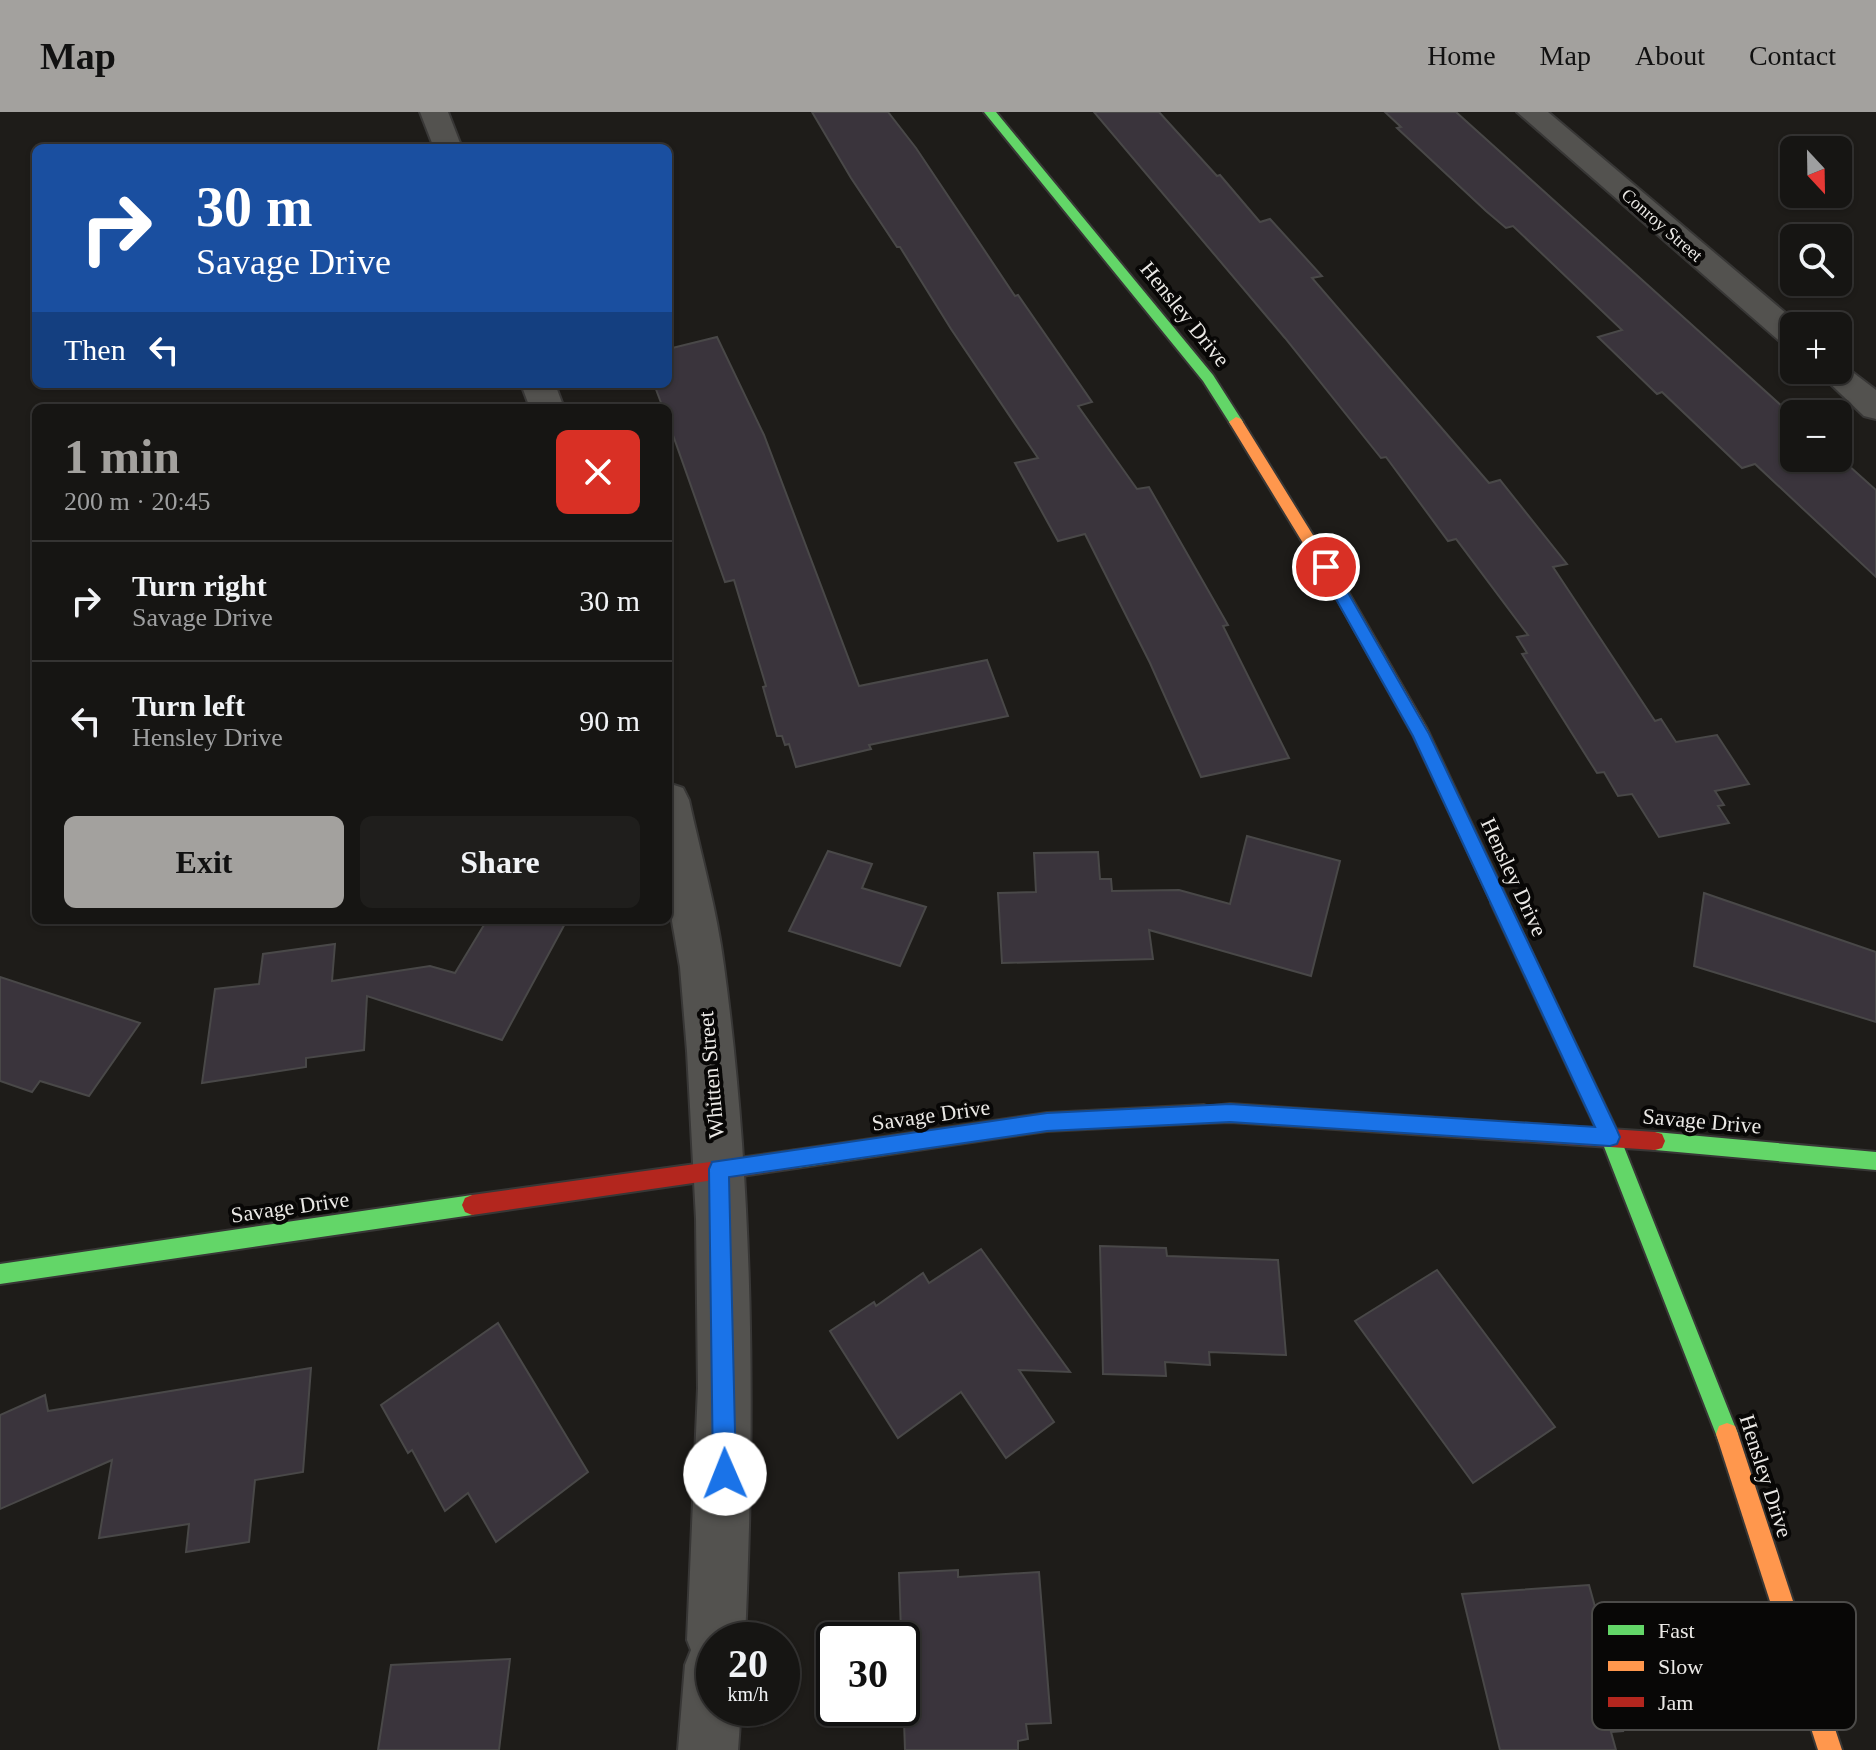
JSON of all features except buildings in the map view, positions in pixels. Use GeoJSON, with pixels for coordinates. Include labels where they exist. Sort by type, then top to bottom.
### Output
{"type":"FeatureCollection","features":[{"type":"Feature","properties":{"kind":"street"},"geometry":{"type":"LineString","coordinates":[[434,112],[446,144]]}},
{"type":"Feature","properties":{"kind":"street","name":"Hensley Drive"},"geometry":{"type":"LineString","coordinates":[[990,112],[1208,378],[1342,594],[1421,734],[1610,1137],[1720,1412],[1782,1602]]}},
{"type":"Feature","properties":{"kind":"street","name":"Conroy Street"},"geometry":{"type":"LineString","coordinates":[[1531,112],[1780,325]]}},
{"type":"Feature","properties":{"kind":"street"},"geometry":{"type":"LineString","coordinates":[[1848,384],[1876,408]]}},
{"type":"Feature","properties":{"kind":"street","name":"Whitten Street"},"geometry":{"type":"LineString","coordinates":[[672,820],[701,964],[719,1169],[725,1504],[717,1622]]}},
{"type":"Feature","properties":{"kind":"street","name":"Savage Drive"},"geometry":{"type":"LineString","coordinates":[[0,1274],[1047,1122],[1230,1113],[1610,1137],[1876,1161]]}},
{"type":"Feature","properties":{"kind":"street"},"geometry":{"type":"LineString","coordinates":[[708,1750],[710,1726]]}},
{"type":"Feature","properties":{"kind":"street","name":"Hensley Drive"},"geometry":{"type":"LineString","coordinates":[[1823,1730],[1830,1750]]}},
{"type":"Feature","properties":{"kind":"traffic: fast"},"geometry":{"type":"LineString","coordinates":[[990,112],[1208,378],[1236,422]]}},
{"type":"Feature","properties":{"kind":"traffic: fast"},"geometry":{"type":"LineString","coordinates":[[1500,903],[1610,1137],[1727,1434]]}},
{"type":"Feature","properties":{"kind":"traffic: fast"},"geometry":{"type":"LineString","coordinates":[[796,1159],[1047,1122],[1204,1114]]}},
{"type":"Feature","properties":{"kind":"traffic: fast"},"geometry":{"type":"LineString","coordinates":[[1655,1141],[1876,1161]]}},
{"type":"Feature","properties":{"kind":"traffic: fast"},"geometry":{"type":"LineString","coordinates":[[0,1274],[472,1205]]}},
{"type":"Feature","properties":{"kind":"traffic: slow"},"geometry":{"type":"LineString","coordinates":[[1236,422],[1342,594],[1421,734],[1500,903]]}},
{"type":"Feature","properties":{"kind":"traffic: slow"},"geometry":{"type":"LineString","coordinates":[[1727,1434],[1782,1602]]}},
{"type":"Feature","properties":{"kind":"traffic: slow"},"geometry":{"type":"LineString","coordinates":[[1823,1730],[1830,1750]]}},
{"type":"Feature","properties":{"kind":"traffic: jam"},"geometry":{"type":"LineString","coordinates":[[1204,1114],[1230,1113],[1655,1141]]}},
{"type":"Feature","properties":{"kind":"traffic: jam"},"geometry":{"type":"LineString","coordinates":[[472,1205],[796,1159]]}},
{"type":"Feature","properties":{"kind":"route"},"geometry":{"type":"LineString","coordinates":[[725,1474],[719,1169],[1047,1122],[1230,1113],[1610,1137],[1421,734],[1326,567]]}}]}
